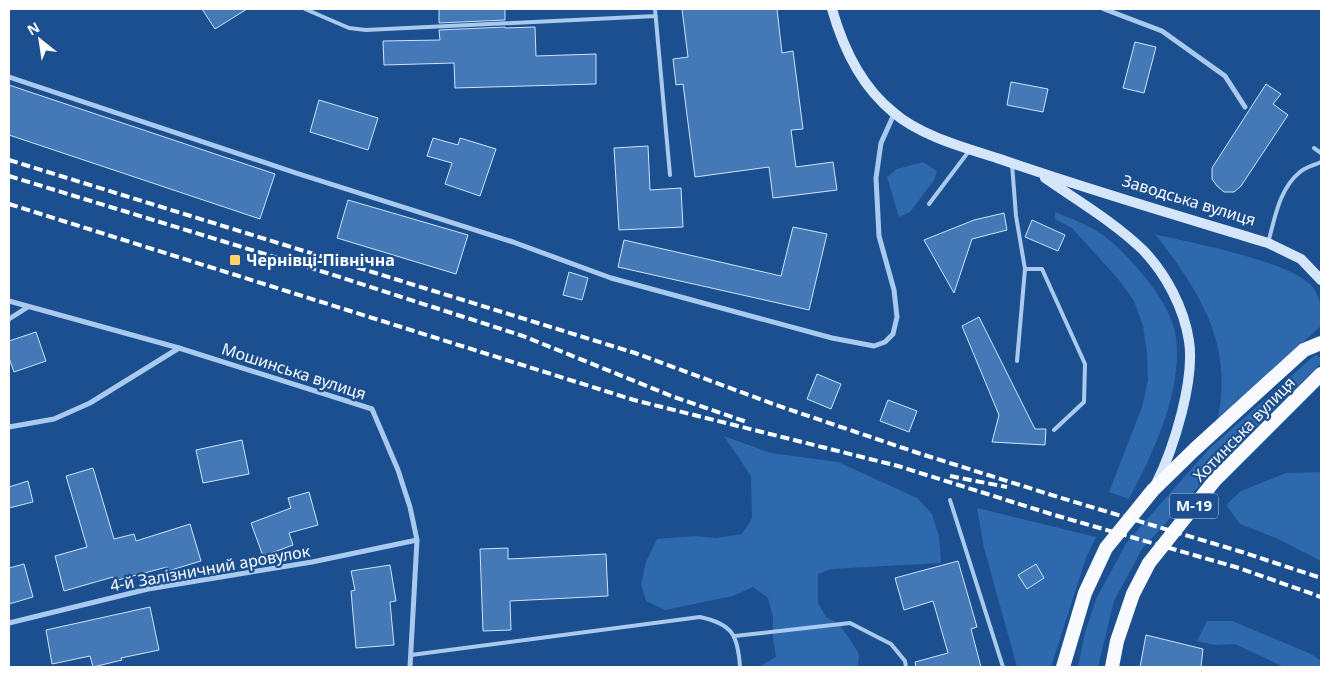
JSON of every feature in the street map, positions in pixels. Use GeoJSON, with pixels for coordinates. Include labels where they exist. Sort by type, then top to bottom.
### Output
{"type":"FeatureCollection","features":[{"type":"Feature","properties":{"kind":"highway","name":"Хотинська вулиця"},"geometry":{"type":"LineString","coordinates":[[1153,490],[1195,449],[1304,350],[1321,343]]}},
{"type":"Feature","properties":{"kind":"highway","name":"Хотинська вулиця"},"geometry":{"type":"LineString","coordinates":[[1112,667],[1117,641],[1133,594],[1150,563],[1216,480],[1321,374]]}},
{"type":"Feature","properties":{"kind":"highway","name":"Заводська вулиця"},"geometry":{"type":"LineString","coordinates":[[1063,667],[1085,593],[1106,548],[1153,490]]}},
{"type":"Feature","properties":{"kind":"main road","name":"Заводська вулиця"},"geometry":{"type":"LineString","coordinates":[[832,9],[846,48],[869,88],[894,114],[919,128],[1036,172],[1268,243],[1301,259],[1321,280]]}},
{"type":"Feature","properties":{"kind":"main road","name":"Заводська вулиця"},"geometry":{"type":"LineString","coordinates":[[1036,172],[1125,234],[1144,251],[1160,271],[1175,296],[1185,323],[1189,342],[1189,369],[1183,405],[1164,467],[1153,490]]}},
{"type":"Feature","properties":{"kind":"street"},"geometry":{"type":"LineString","coordinates":[[1104,9],[1162,31],[1225,76],[1245,107]]}},
{"type":"Feature","properties":{"kind":"street"},"geometry":{"type":"LineString","coordinates":[[9,77],[286,170],[513,242],[611,278],[832,338],[874,346],[885,342],[893,334],[897,317],[894,290],[879,236],[876,178],[881,143],[894,114]]}},
{"type":"Feature","properties":{"kind":"street","name":"Мошинська вулиця"},"geometry":{"type":"LineString","coordinates":[[9,301],[179,348],[372,408],[398,470],[410,507],[417,540],[410,667]]}},
{"type":"Feature","properties":{"kind":"street"},"geometry":{"type":"LineString","coordinates":[[9,319],[28,307]]}},
{"type":"Feature","properties":{"kind":"street"},"geometry":{"type":"LineString","coordinates":[[9,427],[54,419],[90,404],[179,348]]}},
{"type":"Feature","properties":{"kind":"street","name":"4-й Залізничний аровулок"},"geometry":{"type":"LineString","coordinates":[[9,623],[148,589],[312,562],[417,540]]}},
{"type":"Feature","properties":{"kind":"lane"},"geometry":{"type":"LineString","coordinates":[[305,9],[349,28],[366,30],[656,16]]}},
{"type":"Feature","properties":{"kind":"lane"},"geometry":{"type":"LineString","coordinates":[[655,9],[670,175]]}},
{"type":"Feature","properties":{"kind":"lane"},"geometry":{"type":"LineString","coordinates":[[1314,148],[1321,153]]}},
{"type":"Feature","properties":{"kind":"lane"},"geometry":{"type":"LineString","coordinates":[[929,204],[971,149]]}},
{"type":"Feature","properties":{"kind":"lane"},"geometry":{"type":"LineString","coordinates":[[1268,243],[1279,203],[1289,184],[1301,171],[1321,162]]}},
{"type":"Feature","properties":{"kind":"lane"},"geometry":{"type":"LineString","coordinates":[[1012,164],[1016,216],[1025,269],[1017,361]]}},
{"type":"Feature","properties":{"kind":"lane"},"geometry":{"type":"LineString","coordinates":[[1025,269],[1042,269],[1085,364],[1084,402],[1054,430]]}},
{"type":"Feature","properties":{"kind":"lane"},"geometry":{"type":"LineString","coordinates":[[950,500],[1003,667]]}},
{"type":"Feature","properties":{"kind":"lane"},"geometry":{"type":"LineString","coordinates":[[411,654],[700,617],[717,620],[735,636],[740,667]]}},
{"type":"Feature","properties":{"kind":"lane"},"geometry":{"type":"LineString","coordinates":[[735,636],[850,623],[892,644],[906,667]]}},
{"type":"Feature","properties":{"kind":"shaded area"},"geometry":{"type":"Polygon","coordinates":[[[923,162],[937,171],[934,180],[910,212],[899,217],[887,177],[897,169],[923,162]]]}},
{"type":"Feature","properties":{"kind":"shaded area"},"geometry":{"type":"Polygon","coordinates":[[[1055,212],[1097,231],[1125,254],[1161,299],[1173,324],[1177,353],[1176,375],[1171,396],[1157,440],[1129,499],[1109,492],[1142,407],[1148,380],[1143,326],[1134,301],[1119,280],[1072,228],[1055,219],[1055,212]]]}},
{"type":"Feature","properties":{"kind":"shaded area"},"geometry":{"type":"Polygon","coordinates":[[[1155,234],[1240,254],[1286,270],[1303,279],[1314,289],[1318,297],[1321,326],[1218,418],[1221,366],[1217,342],[1199,298],[1155,234]]]}},
{"type":"Feature","properties":{"kind":"shaded area"},"geometry":{"type":"Polygon","coordinates":[[[1315,355],[1320,357],[1321,363],[1222,461],[1142,549],[1114,601],[1098,667],[1078,667],[1085,633],[1096,599],[1127,542],[1209,449],[1315,355]]]}},
{"type":"Feature","properties":{"kind":"shaded area"},"geometry":{"type":"Polygon","coordinates":[[[724,436],[771,453],[838,462],[917,498],[932,514],[939,536],[941,563],[832,569],[818,574],[818,603],[826,617],[839,624],[859,654],[858,667],[759,667],[776,657],[773,617],[768,598],[753,587],[733,596],[665,610],[646,601],[641,584],[646,562],[657,539],[695,536],[716,538],[742,534],[752,518],[751,476],[724,436]]]}},
{"type":"Feature","properties":{"kind":"shaded area"},"geometry":{"type":"Polygon","coordinates":[[[1321,472],[1321,561],[1276,538],[1240,524],[1226,505],[1241,491],[1286,473],[1321,472]]]}},
{"type":"Feature","properties":{"kind":"shaded area"},"geometry":{"type":"Polygon","coordinates":[[[977,508],[1096,537],[1086,558],[1051,667],[1017,667],[984,548],[977,508]]]}},
{"type":"Feature","properties":{"kind":"shaded area"},"geometry":{"type":"Polygon","coordinates":[[[1207,621],[1232,621],[1311,654],[1321,661],[1321,667],[1284,667],[1235,644],[1215,645],[1197,641],[1207,621]]]}},
{"type":"Feature","properties":{"kind":"building"},"geometry":{"type":"Polygon","coordinates":[[[202,9],[247,9],[215,29],[202,9]]]}},
{"type":"Feature","properties":{"kind":"building"},"geometry":{"type":"Polygon","coordinates":[[[439,9],[505,9],[505,20],[439,23],[439,9]]]}},
{"type":"Feature","properties":{"kind":"building"},"geometry":{"type":"Polygon","coordinates":[[[682,9],[777,9],[782,53],[793,51],[803,129],[791,130],[796,167],[833,162],[837,190],[773,198],[769,167],[695,177],[683,84],[676,85],[673,59],[688,57],[682,9]]]}},
{"type":"Feature","properties":{"kind":"building"},"geometry":{"type":"Polygon","coordinates":[[[535,27],[536,56],[596,54],[596,84],[455,88],[454,63],[384,65],[383,41],[440,40],[439,30],[535,27]]]}},
{"type":"Feature","properties":{"kind":"building"},"geometry":{"type":"Polygon","coordinates":[[[1135,42],[1156,47],[1144,93],[1123,88],[1135,42]]]}},
{"type":"Feature","properties":{"kind":"building"},"geometry":{"type":"Polygon","coordinates":[[[1011,82],[1048,89],[1043,112],[1007,105],[1011,82]]]}},
{"type":"Feature","properties":{"kind":"building"},"geometry":{"type":"Polygon","coordinates":[[[1266,84],[1281,94],[1273,104],[1288,115],[1241,186],[1234,192],[1224,192],[1212,179],[1212,168],[1266,84]]]}},
{"type":"Feature","properties":{"kind":"building"},"geometry":{"type":"Polygon","coordinates":[[[9,85],[275,174],[260,219],[9,135],[9,85]]]}},
{"type":"Feature","properties":{"kind":"building"},"geometry":{"type":"Polygon","coordinates":[[[319,100],[378,118],[368,150],[310,132],[319,100]]]}},
{"type":"Feature","properties":{"kind":"building"},"geometry":{"type":"Polygon","coordinates":[[[433,138],[458,145],[460,138],[496,149],[480,196],[445,184],[452,163],[427,156],[433,138]]]}},
{"type":"Feature","properties":{"kind":"building"},"geometry":{"type":"Polygon","coordinates":[[[648,146],[650,190],[681,188],[683,227],[619,230],[614,148],[648,146]]]}},
{"type":"Feature","properties":{"kind":"building"},"geometry":{"type":"Polygon","coordinates":[[[348,200],[468,235],[456,274],[337,238],[348,200]]]}},
{"type":"Feature","properties":{"kind":"building"},"geometry":{"type":"Polygon","coordinates":[[[1004,213],[1007,230],[972,239],[954,293],[924,240],[974,220],[1004,213]]]}},
{"type":"Feature","properties":{"kind":"building"},"geometry":{"type":"Polygon","coordinates":[[[1032,220],[1065,235],[1058,251],[1025,237],[1032,220]]]}},
{"type":"Feature","properties":{"kind":"building"},"geometry":{"type":"Polygon","coordinates":[[[793,227],[827,234],[809,310],[618,267],[624,240],[781,276],[793,227]]]}},
{"type":"Feature","properties":{"kind":"building"},"geometry":{"type":"Polygon","coordinates":[[[569,272],[588,278],[582,300],[563,295],[569,272]]]}},
{"type":"Feature","properties":{"kind":"building"},"geometry":{"type":"Polygon","coordinates":[[[979,317],[1035,429],[1046,429],[1045,445],[992,442],[999,415],[962,326],[979,317]]]}},
{"type":"Feature","properties":{"kind":"building"},"geometry":{"type":"Polygon","coordinates":[[[36,332],[46,361],[14,372],[9,358],[9,341],[36,332]]]}},
{"type":"Feature","properties":{"kind":"building"},"geometry":{"type":"Polygon","coordinates":[[[817,374],[841,384],[831,409],[807,399],[817,374]]]}},
{"type":"Feature","properties":{"kind":"building"},"geometry":{"type":"Polygon","coordinates":[[[888,400],[917,411],[909,432],[880,421],[888,400]]]}},
{"type":"Feature","properties":{"kind":"building"},"geometry":{"type":"Polygon","coordinates":[[[242,440],[249,474],[203,483],[196,450],[242,440]]]}},
{"type":"Feature","properties":{"kind":"building"},"geometry":{"type":"Polygon","coordinates":[[[93,468],[114,539],[134,534],[136,541],[190,524],[201,561],[168,571],[167,567],[114,581],[113,577],[64,591],[55,556],[87,547],[66,476],[93,468]]]}},
{"type":"Feature","properties":{"kind":"building"},"geometry":{"type":"Polygon","coordinates":[[[28,481],[33,502],[9,508],[9,487],[28,481]]]}},
{"type":"Feature","properties":{"kind":"building"},"geometry":{"type":"Polygon","coordinates":[[[309,492],[318,525],[289,533],[293,545],[263,556],[251,523],[291,508],[288,498],[309,492]]]}},
{"type":"Feature","properties":{"kind":"building"},"geometry":{"type":"Polygon","coordinates":[[[508,548],[508,559],[606,554],[608,596],[510,601],[511,630],[483,631],[480,549],[508,548]]]}},
{"type":"Feature","properties":{"kind":"building"},"geometry":{"type":"Polygon","coordinates":[[[958,561],[977,627],[971,629],[981,667],[916,667],[915,662],[948,653],[933,601],[904,610],[895,578],[958,561]]]}},
{"type":"Feature","properties":{"kind":"building"},"geometry":{"type":"Polygon","coordinates":[[[24,564],[33,597],[9,604],[9,568],[24,564]]]}},
{"type":"Feature","properties":{"kind":"building"},"geometry":{"type":"Polygon","coordinates":[[[1036,564],[1044,578],[1027,589],[1018,575],[1036,564]]]}},
{"type":"Feature","properties":{"kind":"building"},"geometry":{"type":"Polygon","coordinates":[[[390,565],[396,601],[390,602],[394,645],[356,648],[351,591],[355,590],[351,571],[390,565]]]}},
{"type":"Feature","properties":{"kind":"building"},"geometry":{"type":"Polygon","coordinates":[[[150,607],[159,650],[121,658],[122,660],[93,667],[90,656],[52,664],[46,630],[150,607]]]}},
{"type":"Feature","properties":{"kind":"building"},"geometry":{"type":"Polygon","coordinates":[[[1146,635],[1203,649],[1201,667],[1140,667],[1146,635]]]}},
{"type":"Feature","properties":{"kind":"railway"},"geometry":{"type":"LineString","coordinates":[[9,160],[635,353],[776,405],[918,453],[1321,578]]}},
{"type":"Feature","properties":{"kind":"railway"},"geometry":{"type":"LineString","coordinates":[[9,176],[327,273],[523,336],[674,397],[747,422]]}},
{"type":"Feature","properties":{"kind":"railway"},"geometry":{"type":"LineString","coordinates":[[9,204],[634,400],[898,466],[1051,514],[1239,568],[1321,597]]}},
{"type":"Feature","properties":{"kind":"railway"},"geometry":{"type":"LineString","coordinates":[[950,476],[1007,487]]}},
{"type":"Feature","properties":{"kind":"place","name":"Чернівці-Північна"},"geometry":{"type":"Point","coordinates":[235,260]}}]}
